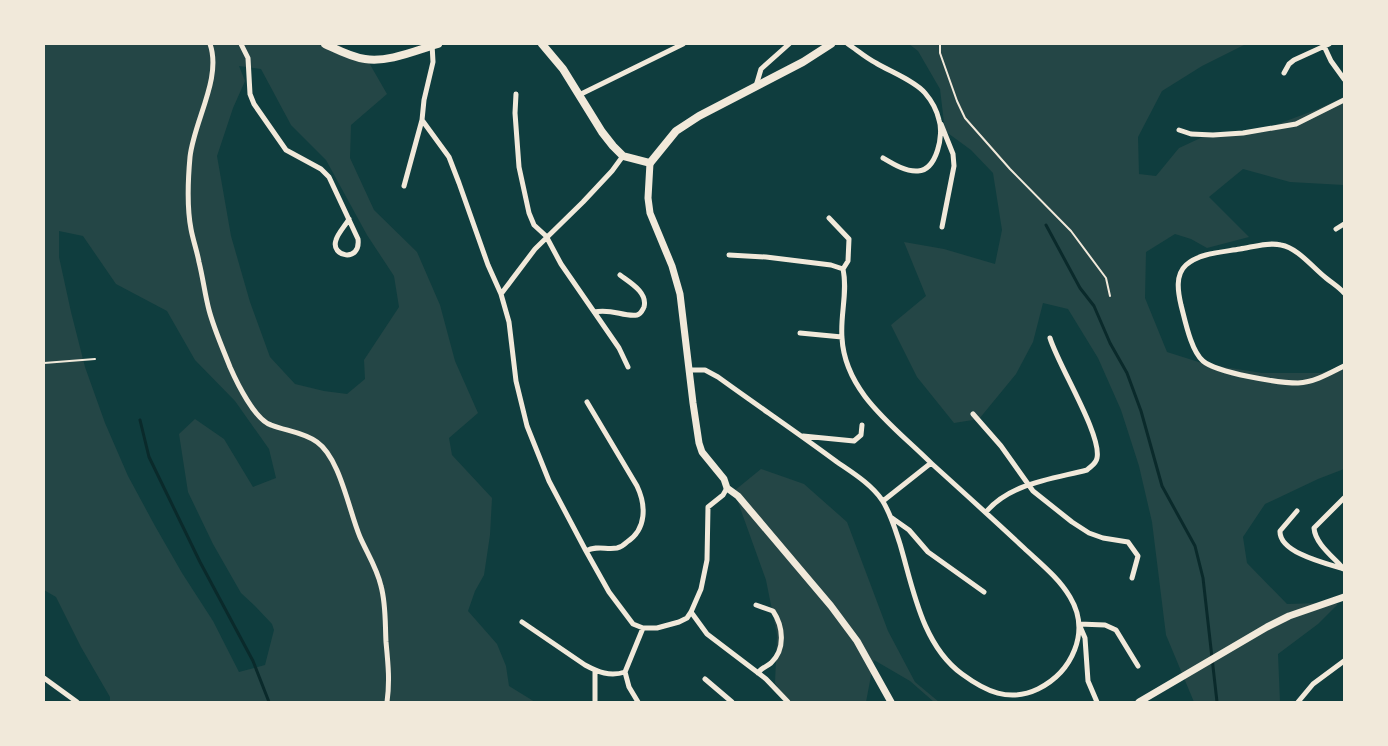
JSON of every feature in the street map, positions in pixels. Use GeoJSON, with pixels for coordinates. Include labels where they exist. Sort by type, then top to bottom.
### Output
{"type":"FeatureCollection","features":[{"type":"Feature","properties":{"kind":"main road"},"geometry":{"type":"LineString","coordinates":[[325,44],[346,54],[375,60],[411,54],[434,45]]}},
{"type":"Feature","properties":{"kind":"main road"},"geometry":{"type":"LineString","coordinates":[[542,44],[564,69],[602,132],[623,156],[650,163],[676,131],[699,116],[803,62],[830,44]]}},
{"type":"Feature","properties":{"kind":"street"},"geometry":{"type":"LineString","coordinates":[[210,44],[214,56],[214,67],[193,141],[189,175],[191,229],[210,312],[231,369],[244,394],[259,416],[268,425],[300,434],[317,442],[326,451],[336,467],[360,536],[376,570],[381,586],[385,607],[389,665],[388,702]]}},
{"type":"Feature","properties":{"kind":"street"},"geometry":{"type":"LineString","coordinates":[[241,44],[248,58],[250,94],[254,104],[286,150],[321,169],[329,177],[349,219],[358,239],[359,246],[356,251],[347,255],[341,254],[335,244],[336,239],[349,219]]}},
{"type":"Feature","properties":{"kind":"street"},"geometry":{"type":"LineString","coordinates":[[579,95],[683,44]]}},
{"type":"Feature","properties":{"kind":"street"},"geometry":{"type":"LineString","coordinates":[[756,86],[761,69],[789,44]]}},
{"type":"Feature","properties":{"kind":"street"},"geometry":{"type":"LineString","coordinates":[[848,44],[924,92],[933,104],[953,154],[954,166],[942,227]]}},
{"type":"Feature","properties":{"kind":"street"},"geometry":{"type":"LineString","coordinates":[[404,186],[422,120],[424,100],[433,62],[434,45]]}},
{"type":"Feature","properties":{"kind":"street"},"geometry":{"type":"LineString","coordinates":[[1284,73],[1289,64],[1294,60],[1326,45],[1331,61],[1344,79]]}},
{"type":"Feature","properties":{"kind":"street"},"geometry":{"type":"LineString","coordinates":[[516,94],[515,113],[519,167],[529,213],[534,225],[546,236],[560,264],[619,348],[628,367]]}},
{"type":"Feature","properties":{"kind":"street"},"geometry":{"type":"LineString","coordinates":[[1179,130],[1191,134],[1213,135],[1296,124],[1344,100]]}},
{"type":"Feature","properties":{"kind":"street"},"geometry":{"type":"LineString","coordinates":[[422,120],[449,157],[460,182],[488,265],[501,294],[509,322],[516,381],[527,426],[549,481],[609,592],[633,624],[643,628],[657,628],[679,622],[687,618],[692,612],[707,560],[708,507],[723,495],[727,488]]}},
{"type":"Feature","properties":{"kind":"street"},"geometry":{"type":"LineString","coordinates":[[883,158],[895,165],[912,170],[920,171],[926,169],[934,160],[939,145],[940,121]]}},
{"type":"Feature","properties":{"kind":"street"},"geometry":{"type":"LineString","coordinates":[[501,294],[534,249],[612,171],[623,156]]}},
{"type":"Feature","properties":{"kind":"street"},"geometry":{"type":"LineString","coordinates":[[650,163],[648,198],[650,213],[672,266],[680,294],[699,443],[702,452],[724,479],[727,488],[738,496],[831,606],[857,641],[888,700]]}},
{"type":"Feature","properties":{"kind":"street"},"geometry":{"type":"LineString","coordinates":[[829,218],[850,239],[848,261],[844,269],[846,279],[842,337],[845,357],[852,376],[861,392],[880,414],[1061,584],[1076,607],[1079,624],[1085,638],[1088,681],[1097,702]]}},
{"type":"Feature","properties":{"kind":"street"},"geometry":{"type":"LineString","coordinates":[[1336,229],[1344,224]]}},
{"type":"Feature","properties":{"kind":"street"},"geometry":{"type":"LineString","coordinates":[[1344,292],[1300,255],[1288,247],[1274,244],[1216,253],[1199,258],[1182,269],[1178,286],[1185,320],[1196,352],[1202,360],[1211,366],[1233,373],[1299,383],[1324,377],[1344,366]]}},
{"type":"Feature","properties":{"kind":"street"},"geometry":{"type":"LineString","coordinates":[[729,255],[766,257],[831,265],[844,269]]}},
{"type":"Feature","properties":{"kind":"street"},"geometry":{"type":"LineString","coordinates":[[594,312],[610,310],[635,315],[639,315],[642,312],[645,304],[642,294],[638,288],[620,275]]}},
{"type":"Feature","properties":{"kind":"street"},"geometry":{"type":"LineString","coordinates":[[800,333],[842,337]]}},
{"type":"Feature","properties":{"kind":"street"},"geometry":{"type":"LineString","coordinates":[[986,512],[1003,496],[1017,488],[1087,470],[1094,464],[1097,458],[1097,446],[1091,428],[1050,338]]}},
{"type":"Feature","properties":{"kind":"street"},"geometry":{"type":"LineString","coordinates":[[689,370],[705,370],[718,377],[865,482],[883,501],[892,517],[928,632],[938,650],[950,665],[984,690],[1008,696],[1022,695],[1052,681],[1069,662],[1077,646],[1079,624]]}},
{"type":"Feature","properties":{"kind":"street"},"geometry":{"type":"LineString","coordinates":[[586,551],[596,547],[620,547],[631,540],[638,531],[644,515],[643,498],[588,402]]}},
{"type":"Feature","properties":{"kind":"street"},"geometry":{"type":"LineString","coordinates":[[973,414],[1001,446],[1033,491],[1089,533],[1103,538],[1128,542],[1138,556],[1132,578]]}},
{"type":"Feature","properties":{"kind":"street"},"geometry":{"type":"LineString","coordinates":[[803,436],[854,441],[861,435],[862,425]]}},
{"type":"Feature","properties":{"kind":"street"},"geometry":{"type":"LineString","coordinates":[[883,501],[931,463]]}},
{"type":"Feature","properties":{"kind":"street"},"geometry":{"type":"LineString","coordinates":[[1344,498],[1314,528],[1314,534],[1344,569]]}},
{"type":"Feature","properties":{"kind":"street"},"geometry":{"type":"LineString","coordinates":[[1297,511],[1280,531],[1282,540],[1290,548],[1307,557],[1344,569]]}},
{"type":"Feature","properties":{"kind":"street"},"geometry":{"type":"LineString","coordinates":[[892,517],[908,530],[928,552],[984,592]]}},
{"type":"Feature","properties":{"kind":"street"},"geometry":{"type":"LineString","coordinates":[[1140,702],[1289,616],[1344,597]]}},
{"type":"Feature","properties":{"kind":"street"},"geometry":{"type":"LineString","coordinates":[[756,605],[773,610],[781,626],[782,636],[780,648],[775,659],[758,673]]}},
{"type":"Feature","properties":{"kind":"street"},"geometry":{"type":"LineString","coordinates":[[692,612],[707,634],[766,679],[788,702]]}},
{"type":"Feature","properties":{"kind":"street"},"geometry":{"type":"LineString","coordinates":[[522,622],[595,671],[614,676],[625,672]]}},
{"type":"Feature","properties":{"kind":"street"},"geometry":{"type":"LineString","coordinates":[[1079,624],[1105,625],[1116,630],[1138,666]]}},
{"type":"Feature","properties":{"kind":"street"},"geometry":{"type":"LineString","coordinates":[[638,702],[625,672],[643,628]]}},
{"type":"Feature","properties":{"kind":"street"},"geometry":{"type":"LineString","coordinates":[[1298,702],[1313,684],[1344,660]]}},
{"type":"Feature","properties":{"kind":"street"},"geometry":{"type":"LineString","coordinates":[[595,671],[595,702]]}},
{"type":"Feature","properties":{"kind":"street"},"geometry":{"type":"LineString","coordinates":[[44,678],[77,702]]}},
{"type":"Feature","properties":{"kind":"street"},"geometry":{"type":"LineString","coordinates":[[705,679],[732,702]]}},
{"type":"Feature","properties":{"kind":"path"},"geometry":{"type":"LineString","coordinates":[[940,44],[940,53],[965,118],[1010,169],[1071,231],[1106,278],[1110,296]]}},
{"type":"Feature","properties":{"kind":"path"},"geometry":{"type":"LineString","coordinates":[[44,363],[95,359]]}},
{"type":"Feature","properties":{"kind":"shaded area"},"geometry":{"type":"Polygon","coordinates":[[[44,44],[337,44],[368,61],[387,94],[351,125],[350,158],[374,210],[417,252],[440,305],[455,361],[478,413],[449,438],[452,455],[492,498],[490,535],[484,575],[475,591],[468,611],[497,644],[506,666],[509,686],[535,702],[110,702],[110,697],[81,647],[56,597],[44,590],[44,44]],[[239,66],[245,81],[233,108],[217,156],[231,236],[250,302],[270,357],[295,384],[347,394],[365,379],[364,360],[399,307],[394,276],[367,235],[326,160],[291,125],[261,69],[239,66]],[[59,231],[59,257],[85,367],[105,423],[128,476],[182,573],[213,621],[239,672],[265,665],[274,630],[272,624],[241,593],[213,544],[188,492],[179,434],[195,419],[224,439],[253,487],[276,478],[269,449],[235,401],[195,360],[167,311],[116,284],[83,236],[59,231]]]}},
{"type":"Feature","properties":{"kind":"shaded area"},"geometry":{"type":"Polygon","coordinates":[[[909,44],[1246,44],[1202,66],[1162,91],[1138,137],[1139,174],[1156,176],[1179,148],[1207,135],[1265,129],[1344,97],[1344,185],[1290,182],[1243,169],[1209,197],[1249,237],[1207,248],[1191,239],[1175,234],[1146,252],[1145,298],[1167,352],[1205,364],[1262,373],[1321,373],[1344,365],[1344,469],[1265,504],[1243,537],[1247,563],[1287,604],[1338,604],[1318,624],[1278,654],[1280,702],[1194,702],[1166,635],[1152,522],[1139,466],[1121,410],[1098,358],[1068,309],[1043,303],[1033,342],[1016,374],[979,419],[954,423],[917,377],[891,325],[926,296],[904,242],[944,249],[995,264],[1002,230],[993,173],[971,150],[945,131],[940,89],[918,51],[909,44]]]}},
{"type":"Feature","properties":{"kind":"shaded area"},"geometry":{"type":"Polygon","coordinates":[[[761,469],[804,484],[847,522],[888,631],[915,682],[939,702],[934,702],[910,681],[874,660],[866,702],[787,702],[775,683],[777,635],[766,580],[734,491],[761,469]]]}},
{"type":"Feature","properties":{"kind":"waterway"},"geometry":{"type":"LineString","coordinates":[[1046,225],[1080,288],[1094,306],[1110,343],[1127,373],[1141,411],[1162,486],[1195,546],[1203,578],[1217,702]]}},
{"type":"Feature","properties":{"kind":"waterway"},"geometry":{"type":"LineString","coordinates":[[140,420],[149,457],[200,562],[253,661],[269,702]]}}]}
